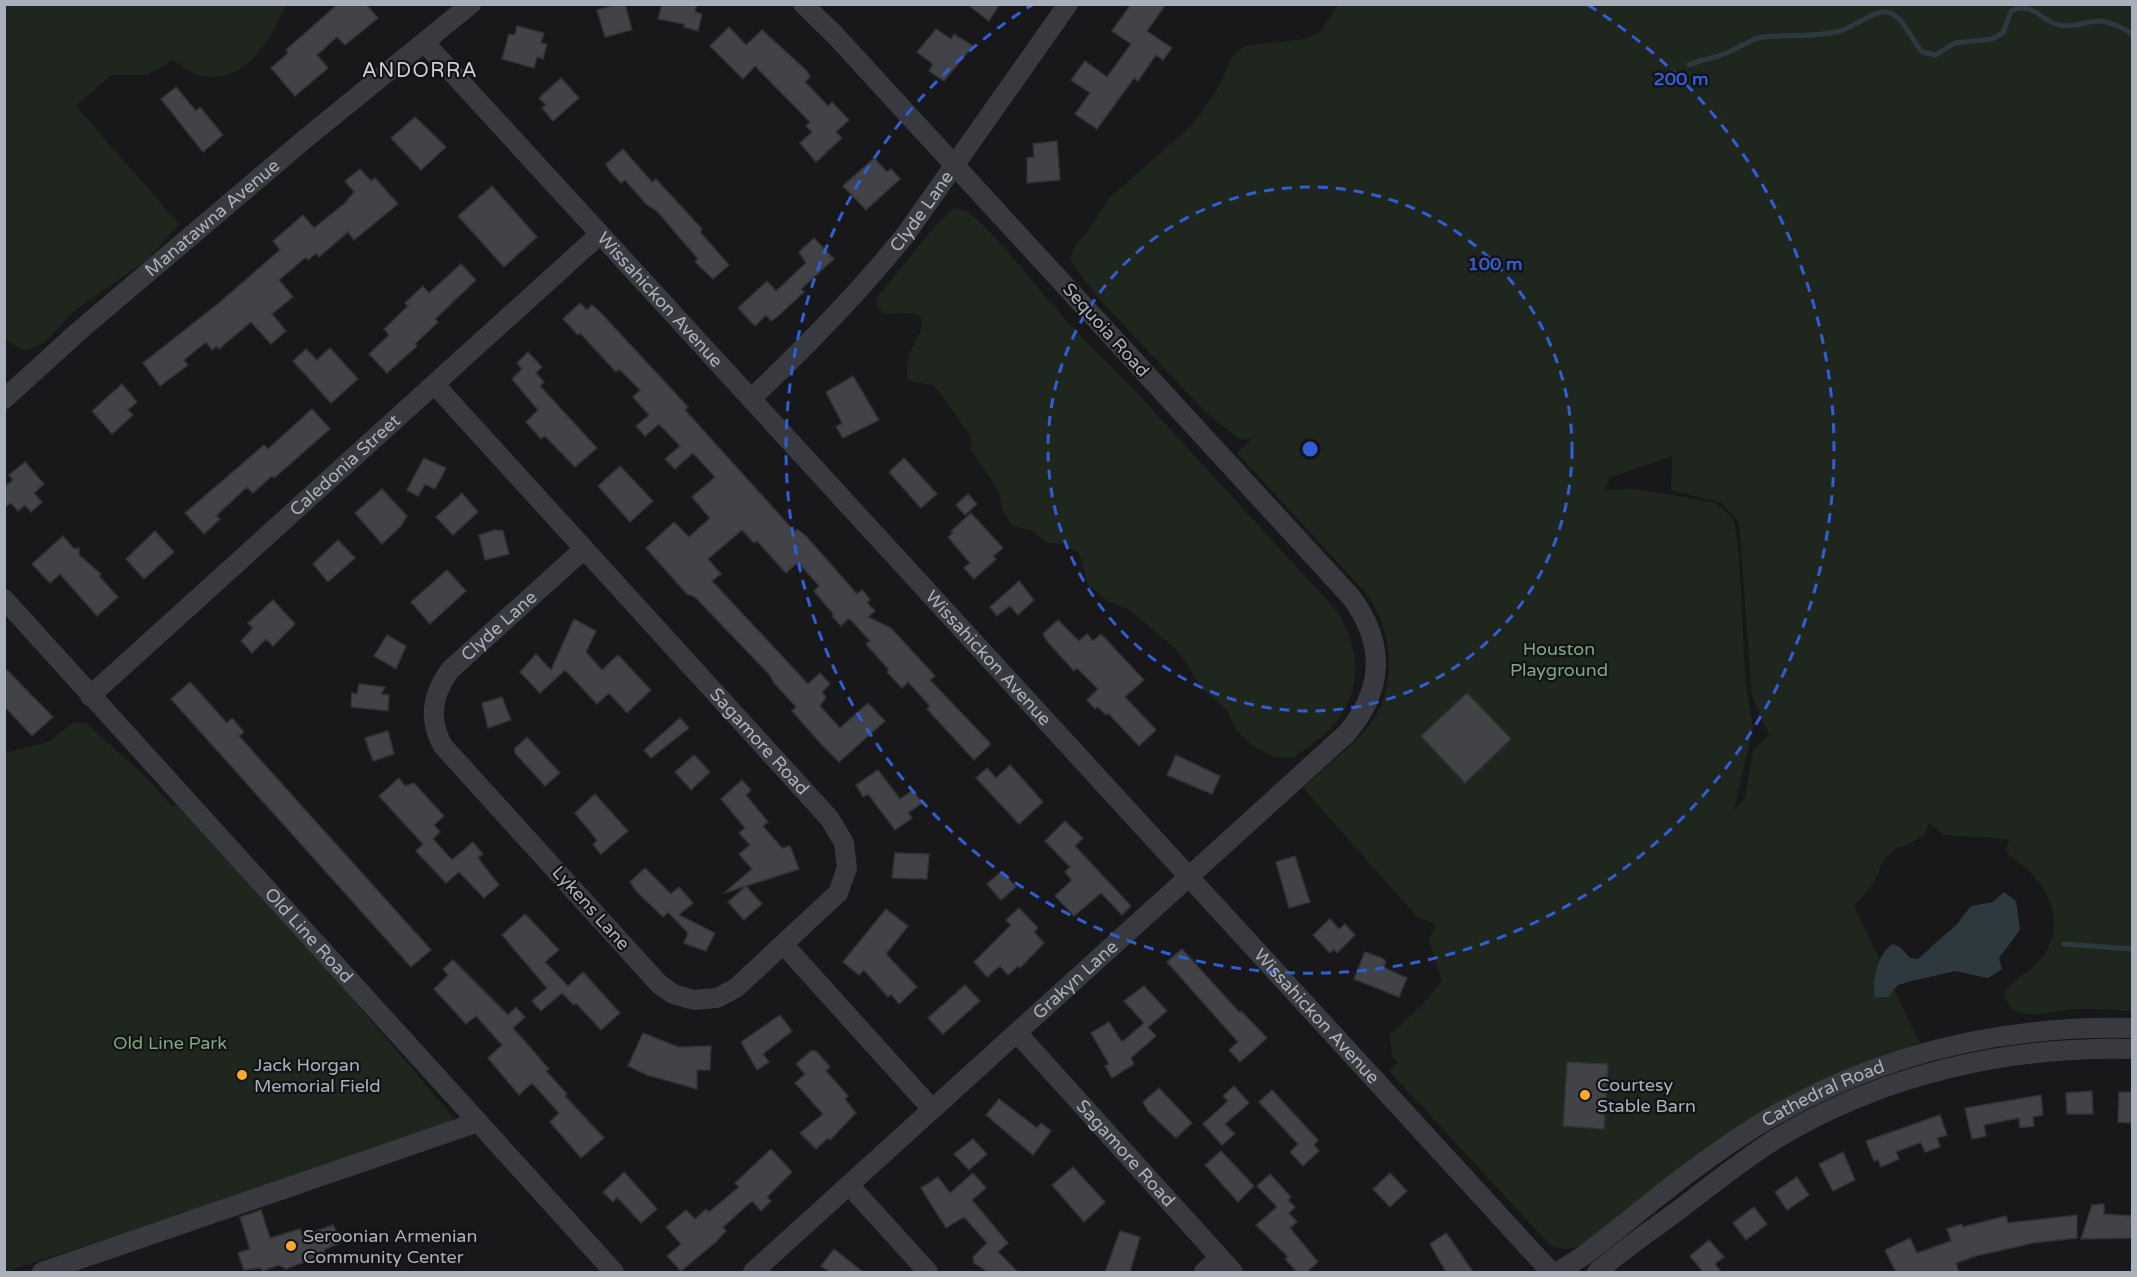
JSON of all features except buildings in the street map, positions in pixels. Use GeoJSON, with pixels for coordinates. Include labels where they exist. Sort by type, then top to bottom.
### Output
{"type":"FeatureCollection","features":[{"type":"Feature","properties":{"kind":"street"},"geometry":{"type":"LineString","coordinates":[[425,43],[471,4]]}},
{"type":"Feature","properties":{"kind":"street","name":"Sequoia Road"},"geometry":{"type":"LineString","coordinates":[[803,4],[834,34],[1351,597],[1370,627],[1376,656],[1375,673]]}},
{"type":"Feature","properties":{"kind":"street","name":"Clyde Lane"},"geometry":{"type":"LineString","coordinates":[[751,399],[825,328],[906,234],[1068,4]]}},
{"type":"Feature","properties":{"kind":"street","name":"Wissahickon Avenue"},"geometry":{"type":"LineString","coordinates":[[425,43],[1551,1272]]}},
{"type":"Feature","properties":{"kind":"street","name":"Manatawna Avenue"},"geometry":{"type":"LineString","coordinates":[[7,390],[320,126],[425,43]]}},
{"type":"Feature","properties":{"kind":"street","name":"Caledonia Street"},"geometry":{"type":"LineString","coordinates":[[90,696],[599,235]]}},
{"type":"Feature","properties":{"kind":"street","name":"Sagamore Road"},"geometry":{"type":"LineString","coordinates":[[435,385],[838,831],[847,854],[844,880],[828,904],[784,945]]}},
{"type":"Feature","properties":{"kind":"street","name":"Clyde Lane"},"geometry":{"type":"LineString","coordinates":[[433,717],[436,692],[450,670],[584,549]]}},
{"type":"Feature","properties":{"kind":"street","name":"Old Line Road"},"geometry":{"type":"LineString","coordinates":[[4,599],[615,1272]]}},
{"type":"Feature","properties":{"kind":"street","name":"Grakyn Lane"},"geometry":{"type":"LineString","coordinates":[[753,1272],[1190,878],[1346,734],[1367,705],[1375,673]]}},
{"type":"Feature","properties":{"kind":"street","name":"Lykens Lane"},"geometry":{"type":"LineString","coordinates":[[433,717],[444,746],[665,989],[682,998],[717,998],[736,987],[784,945]]}},
{"type":"Feature","properties":{"kind":"street"},"geometry":{"type":"LineString","coordinates":[[784,945],[932,1109]]}},
{"type":"Feature","properties":{"kind":"street","name":"Cathedral Road"},"geometry":{"type":"LineString","coordinates":[[1558,1272],[1583,1256],[1737,1139],[1825,1089],[1865,1071],[1936,1048],[2007,1034],[2048,1030],[2133,1028]]}},
{"type":"Feature","properties":{"kind":"street"},"geometry":{"type":"LineString","coordinates":[[2048,1030],[2050,1051]]}},
{"type":"Feature","properties":{"kind":"street","name":"Sagamore Road"},"geometry":{"type":"LineString","coordinates":[[1017,1034],[1226,1265]]}},
{"type":"Feature","properties":{"kind":"street","name":"Cathedral Road"},"geometry":{"type":"LineString","coordinates":[[1597,1272],[1742,1161],[1814,1118],[1902,1081],[1985,1060],[2050,1051],[2133,1049]]}},
{"type":"Feature","properties":{"kind":"street"},"geometry":{"type":"LineString","coordinates":[[42,1272],[478,1122]]}},
{"type":"Feature","properties":{"kind":"street"},"geometry":{"type":"LineString","coordinates":[[849,1185],[928,1272]]}},
{"type":"Feature","properties":{"kind":"street"},"geometry":{"type":"LineString","coordinates":[[1204,1272],[1226,1265]]}},
{"type":"Feature","properties":{"kind":"green space"},"geometry":{"type":"Polygon","coordinates":[[[5,4],[286,5],[263,46],[242,68],[214,77],[197,75],[173,60],[147,75],[111,75],[76,106],[179,224],[148,259],[74,311],[44,343],[25,351],[5,339],[5,4]]]}},
{"type":"Feature","properties":{"kind":"green space","name":"Houston Playground"},"geometry":{"type":"Polygon","coordinates":[[[1338,5],[2132,5],[2132,1011],[2076,1009],[2032,1014],[2013,1010],[2007,1002],[2005,991],[2032,968],[2048,949],[2054,925],[2050,901],[2036,879],[2006,851],[2009,839],[1944,835],[1928,823],[1926,833],[1910,844],[1896,848],[1883,861],[1873,885],[1854,906],[1920,1043],[1834,1076],[1792,1095],[1752,1118],[1581,1247],[1564,1249],[1550,1245],[1389,1071],[1398,1062],[1392,1056],[1390,1035],[1423,1004],[1442,981],[1429,940],[1436,924],[1417,917],[1303,788],[1355,741],[1379,709],[1385,692],[1389,657],[1381,622],[1364,591],[1237,453],[1252,439],[1241,440],[1206,413],[1095,294],[1070,260],[1076,244],[1087,233],[1109,198],[1191,126],[1215,94],[1232,57],[1245,46],[1304,39],[1320,32],[1338,5]],[[1672,456],[1611,477],[1604,490],[1638,489],[1716,503],[1734,520],[1739,553],[1745,677],[1753,728],[1734,810],[1745,798],[1753,750],[1769,735],[1752,696],[1739,523],[1721,503],[1671,490],[1672,456]]]}},
{"type":"Feature","properties":{"kind":"green space"},"geometry":{"type":"Polygon","coordinates":[[[954,208],[964,210],[977,219],[1002,245],[1069,324],[1138,394],[1337,611],[1351,641],[1355,672],[1353,687],[1340,716],[1329,730],[1293,758],[1273,757],[1252,745],[1236,730],[1227,710],[1204,691],[1178,651],[1128,609],[1109,602],[1088,585],[1079,553],[1064,544],[1046,543],[1032,530],[1013,526],[1003,511],[999,492],[971,449],[970,435],[934,385],[908,381],[908,358],[920,331],[921,317],[912,313],[883,314],[877,306],[877,297],[937,224],[954,208]]]}},
{"type":"Feature","properties":{"kind":"green space","name":"Old Line Park"},"geometry":{"type":"Polygon","coordinates":[[[72,723],[86,723],[150,781],[172,806],[177,805],[316,956],[454,1118],[453,1121],[422,1136],[5,1272],[5,753],[48,742],[72,723]]]}},
{"type":"Feature","properties":{"kind":"shaded area"},"geometry":{"type":"Polygon","coordinates":[[[2004,892],[2016,901],[2020,930],[1999,958],[2002,969],[1988,978],[1955,971],[1898,985],[1888,997],[1875,997],[1874,983],[1877,968],[1888,948],[1893,944],[1900,947],[1910,958],[1918,959],[1957,924],[1971,906],[1993,902],[2004,892]]]}},
{"type":"Feature","properties":{"kind":"waterway"},"geometry":{"type":"LineString","coordinates":[[1689,65],[1729,52],[1757,38],[1840,31],[1881,12],[1897,17],[1922,52],[1936,55],[1955,43],[1992,39],[2003,33],[2011,11],[2018,8],[2030,9],[2056,24],[2072,26],[2102,21],[2116,25],[2132,34]]}},
{"type":"Feature","properties":{"kind":"waterway"},"geometry":{"type":"LineString","coordinates":[[2064,944],[2132,949]]}},
{"type":"Feature","properties":{"kind":"place","name":"Jack Horgan Memorial Field"},"geometry":{"type":"Point","coordinates":[242,1075]}},
{"type":"Feature","properties":{"kind":"place","name":"Courtesy Stable Barn"},"geometry":{"type":"Point","coordinates":[1585,1095]}},
{"type":"Feature","properties":{"kind":"place","name":"Seroonian Armenian Community Center"},"geometry":{"type":"Point","coordinates":[291,1246]}},
{"type":"Feature","properties":{"kind":"district","name":"ANDORRA"},"geometry":{"type":"Point","coordinates":[420,71]}}]}
